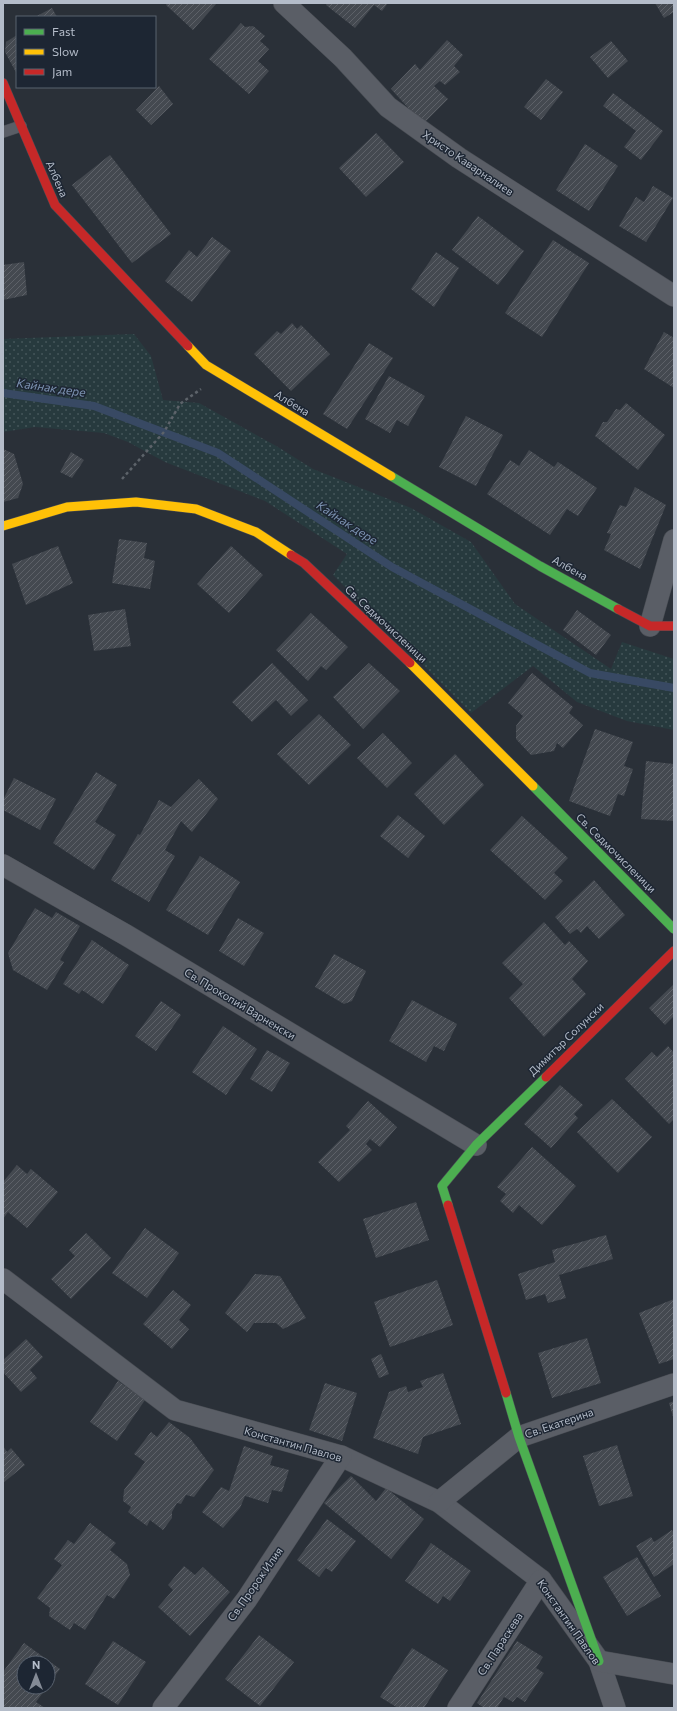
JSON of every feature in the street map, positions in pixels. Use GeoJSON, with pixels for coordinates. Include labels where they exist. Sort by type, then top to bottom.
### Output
{"type":"FeatureCollection","features":[{"type":"Feature","properties":{"kind":"street","name":"Христо Каварналиев"},"geometry":{"type":"LineString","coordinates":[[284,3],[343,58],[388,106],[458,158],[674,296]]}},
{"type":"Feature","properties":{"kind":"street","name":"Албена"},"geometry":{"type":"LineString","coordinates":[[3,83],[55,205],[206,365],[540,566],[650,626],[674,626]]}},
{"type":"Feature","properties":{"kind":"street","name":"Св. Седмочисленици"},"geometry":{"type":"LineString","coordinates":[[3,526],[67,507],[136,502],[196,509],[256,532],[304,562],[416,668],[674,929]]}},
{"type":"Feature","properties":{"kind":"street"},"geometry":{"type":"LineString","coordinates":[[650,626],[674,540]]}},
{"type":"Feature","properties":{"kind":"street","name":"Св. Прокопий Варненски"},"geometry":{"type":"LineString","coordinates":[[3,865],[126,936],[476,1144]]}},
{"type":"Feature","properties":{"kind":"street","name":"Димитър Солунски"},"geometry":{"type":"LineString","coordinates":[[519,1436],[442,1186],[476,1144],[674,951]]}},
{"type":"Feature","properties":{"kind":"street","name":"Константин Павлов"},"geometry":{"type":"LineString","coordinates":[[3,1279],[175,1410],[341,1456],[439,1502],[542,1580],[598,1661],[615,1708]]}},
{"type":"Feature","properties":{"kind":"street","name":"Св. Екатерина"},"geometry":{"type":"LineString","coordinates":[[439,1502],[519,1436],[674,1384]]}},
{"type":"Feature","properties":{"kind":"street"},"geometry":{"type":"LineString","coordinates":[[519,1436],[598,1661],[674,1674]]}},
{"type":"Feature","properties":{"kind":"street","name":"Св. Пророк Илия"},"geometry":{"type":"LineString","coordinates":[[164,1708],[247,1599],[341,1456]]}},
{"type":"Feature","properties":{"kind":"street","name":"Св. Параскева"},"geometry":{"type":"LineString","coordinates":[[458,1708],[542,1580]]}},
{"type":"Feature","properties":{"kind":"lane"},"geometry":{"type":"LineString","coordinates":[[3,132],[22,126]]}},
{"type":"Feature","properties":{"kind":"path"},"geometry":{"type":"LineString","coordinates":[[104,504],[119,482],[164,432],[180,404],[221,374]]}},
{"type":"Feature","properties":{"kind":"green space"},"geometry":{"type":"Polygon","coordinates":[[[134,334],[151,356],[163,400],[199,403],[278,447],[313,469],[411,508],[471,542],[515,604],[611,669],[622,642],[674,659],[674,730],[627,721],[577,702],[533,666],[471,713],[333,575],[347,554],[265,501],[165,462],[128,442],[104,433],[35,427],[3,432],[3,339],[134,334]]]}},
{"type":"Feature","properties":{"kind":"building"},"geometry":{"type":"Polygon","coordinates":[[[167,3],[217,3],[193,30],[166,5],[167,3]]]}},
{"type":"Feature","properties":{"kind":"building"},"geometry":{"type":"Polygon","coordinates":[[[327,3],[388,3],[382,11],[374,5],[355,28],[326,5],[327,3]]]}},
{"type":"Feature","properties":{"kind":"building"},"geometry":{"type":"Polygon","coordinates":[[[655,3],[674,3],[674,12],[664,18],[655,3]]]}},
{"type":"Feature","properties":{"kind":"building"},"geometry":{"type":"Polygon","coordinates":[[[52,8],[56,16],[37,16],[52,8]]]}},
{"type":"Feature","properties":{"kind":"building"},"geometry":{"type":"Polygon","coordinates":[[[241,23],[245,27],[253,26],[265,36],[260,41],[269,49],[258,61],[269,71],[249,94],[209,59],[241,23]]]}},
{"type":"Feature","properties":{"kind":"building"},"geometry":{"type":"Polygon","coordinates":[[[16,36],[16,72],[5,52],[6,42],[16,36]]]}},
{"type":"Feature","properties":{"kind":"building"},"geometry":{"type":"Polygon","coordinates":[[[447,40],[463,55],[454,66],[460,72],[445,85],[440,81],[434,86],[448,99],[423,124],[391,89],[415,64],[420,70],[447,40]]]}},
{"type":"Feature","properties":{"kind":"building"},"geometry":{"type":"Polygon","coordinates":[[[611,41],[628,61],[608,78],[590,57],[611,41]]]}},
{"type":"Feature","properties":{"kind":"building"},"geometry":{"type":"Polygon","coordinates":[[[546,79],[563,92],[541,120],[524,107],[546,79]]]}},
{"type":"Feature","properties":{"kind":"building"},"geometry":{"type":"Polygon","coordinates":[[[159,86],[173,104],[151,125],[136,110],[159,86]]]}},
{"type":"Feature","properties":{"kind":"building"},"geometry":{"type":"Polygon","coordinates":[[[613,93],[663,131],[641,160],[624,147],[636,131],[603,106],[613,93]]]}},
{"type":"Feature","properties":{"kind":"building"},"geometry":{"type":"Polygon","coordinates":[[[376,133],[404,162],[366,197],[339,168],[376,133]]]}},
{"type":"Feature","properties":{"kind":"building"},"geometry":{"type":"Polygon","coordinates":[[[585,144],[618,166],[589,211],[556,190],[585,144]]]}},
{"type":"Feature","properties":{"kind":"building"},"geometry":{"type":"Polygon","coordinates":[[[110,155],[171,234],[132,263],[72,185],[110,155]]]}},
{"type":"Feature","properties":{"kind":"building"},"geometry":{"type":"Polygon","coordinates":[[[653,186],[673,198],[646,242],[619,226],[636,197],[644,202],[653,186]]]}},
{"type":"Feature","properties":{"kind":"building"},"geometry":{"type":"Polygon","coordinates":[[[478,216],[524,251],[498,285],[452,250],[478,216]]]}},
{"type":"Feature","properties":{"kind":"building"},"geometry":{"type":"Polygon","coordinates":[[[212,237],[231,251],[192,302],[165,281],[189,250],[197,257],[212,237]]]}},
{"type":"Feature","properties":{"kind":"building"},"geometry":{"type":"Polygon","coordinates":[[[553,240],[589,263],[542,337],[505,313],[553,240]]]}},
{"type":"Feature","properties":{"kind":"building"},"geometry":{"type":"Polygon","coordinates":[[[436,252],[459,268],[434,307],[411,289],[436,252]]]}},
{"type":"Feature","properties":{"kind":"building"},"geometry":{"type":"Polygon","coordinates":[[[24,262],[27,295],[3,300],[3,265],[24,262]]]}},
{"type":"Feature","properties":{"kind":"building"},"geometry":{"type":"Polygon","coordinates":[[[292,323],[297,329],[301,325],[330,354],[291,391],[254,354],[277,331],[281,334],[292,323]]]}},
{"type":"Feature","properties":{"kind":"building"},"geometry":{"type":"Polygon","coordinates":[[[664,332],[674,338],[674,388],[644,369],[664,332]]]}},
{"type":"Feature","properties":{"kind":"building"},"geometry":{"type":"Polygon","coordinates":[[[369,343],[393,358],[347,429],[323,414],[369,343]]]}},
{"type":"Feature","properties":{"kind":"building"},"geometry":{"type":"Polygon","coordinates":[[[389,376],[425,396],[408,426],[397,420],[390,433],[365,419],[389,376]]]}},
{"type":"Feature","properties":{"kind":"building"},"geometry":{"type":"Polygon","coordinates":[[[626,403],[665,435],[638,470],[595,436],[603,422],[607,422],[616,409],[620,410],[626,403]]]}},
{"type":"Feature","properties":{"kind":"building"},"geometry":{"type":"Polygon","coordinates":[[[466,416],[503,435],[476,486],[439,467],[466,416]]]}},
{"type":"Feature","properties":{"kind":"building"},"geometry":{"type":"Polygon","coordinates":[[[3,449],[14,454],[23,484],[18,498],[3,502],[3,449]]]}},
{"type":"Feature","properties":{"kind":"building"},"geometry":{"type":"Polygon","coordinates":[[[529,450],[554,467],[558,462],[597,488],[578,516],[567,509],[550,535],[487,494],[510,460],[519,466],[529,450]]]}},
{"type":"Feature","properties":{"kind":"building"},"geometry":{"type":"Polygon","coordinates":[[[71,452],[84,460],[72,478],[60,472],[71,452]]]}},
{"type":"Feature","properties":{"kind":"building"},"geometry":{"type":"Polygon","coordinates":[[[635,487],[666,505],[640,569],[604,550],[611,534],[607,533],[620,505],[626,507],[635,487]]]}},
{"type":"Feature","properties":{"kind":"building"},"geometry":{"type":"Polygon","coordinates":[[[119,539],[147,543],[144,558],[155,561],[150,589],[112,583],[119,539]]]}},
{"type":"Feature","properties":{"kind":"building"},"geometry":{"type":"Polygon","coordinates":[[[58,546],[73,583],[26,605],[12,564],[58,546]]]}},
{"type":"Feature","properties":{"kind":"building"},"geometry":{"type":"Polygon","coordinates":[[[231,546],[263,575],[229,613],[197,584],[231,546]]]}},
{"type":"Feature","properties":{"kind":"building"},"geometry":{"type":"Polygon","coordinates":[[[125,609],[131,646],[94,651],[88,615],[125,609]]]}},
{"type":"Feature","properties":{"kind":"building"},"geometry":{"type":"Polygon","coordinates":[[[577,610],[611,635],[596,655],[563,630],[577,610]]]}},
{"type":"Feature","properties":{"kind":"building"},"geometry":{"type":"Polygon","coordinates":[[[311,613],[348,647],[326,670],[321,666],[308,681],[276,650],[311,613]]]}},
{"type":"Feature","properties":{"kind":"building"},"geometry":{"type":"Polygon","coordinates":[[[272,663],[308,700],[291,716],[276,700],[252,722],[232,702],[272,663]]]}},
{"type":"Feature","properties":{"kind":"building"},"geometry":{"type":"Polygon","coordinates":[[[369,663],[400,691],[363,729],[333,697],[369,663]]]}},
{"type":"Feature","properties":{"kind":"building"},"geometry":{"type":"Polygon","coordinates":[[[532,673],[573,707],[569,713],[583,725],[563,748],[557,743],[554,751],[531,755],[516,739],[516,726],[523,716],[508,703],[532,673]]]}},
{"type":"Feature","properties":{"kind":"building"},"geometry":{"type":"Polygon","coordinates":[[[319,714],[351,745],[309,785],[277,754],[319,714]]]}},
{"type":"Feature","properties":{"kind":"building"},"geometry":{"type":"Polygon","coordinates":[[[595,729],[633,742],[624,766],[633,769],[624,796],[618,794],[610,816],[569,801],[595,729]]]}},
{"type":"Feature","properties":{"kind":"building"},"geometry":{"type":"Polygon","coordinates":[[[383,733],[412,763],[387,788],[357,758],[383,733]]]}},
{"type":"Feature","properties":{"kind":"building"},"geometry":{"type":"Polygon","coordinates":[[[455,754],[484,785],[444,825],[414,794],[455,754]]]}},
{"type":"Feature","properties":{"kind":"building"},"geometry":{"type":"Polygon","coordinates":[[[646,761],[674,764],[674,821],[641,819],[646,761]]]}},
{"type":"Feature","properties":{"kind":"building"},"geometry":{"type":"Polygon","coordinates":[[[96,772],[117,785],[95,822],[116,835],[94,870],[53,843],[96,772]]]}},
{"type":"Feature","properties":{"kind":"building"},"geometry":{"type":"Polygon","coordinates":[[[14,778],[56,799],[40,830],[3,810],[3,800],[14,778]]]}},
{"type":"Feature","properties":{"kind":"building"},"geometry":{"type":"Polygon","coordinates":[[[199,779],[218,799],[192,832],[181,821],[165,850],[175,856],[149,902],[111,880],[138,834],[140,835],[159,800],[171,807],[199,779]]]}},
{"type":"Feature","properties":{"kind":"building"},"geometry":{"type":"Polygon","coordinates":[[[398,815],[425,836],[408,858],[380,836],[398,815]]]}},
{"type":"Feature","properties":{"kind":"building"},"geometry":{"type":"Polygon","coordinates":[[[522,816],[568,858],[554,873],[563,881],[545,900],[490,850],[522,816]]]}},
{"type":"Feature","properties":{"kind":"building"},"geometry":{"type":"Polygon","coordinates":[[[200,856],[240,882],[208,935],[166,910],[200,856]]]}},
{"type":"Feature","properties":{"kind":"building"},"geometry":{"type":"Polygon","coordinates":[[[594,880],[625,915],[599,939],[587,926],[581,933],[577,929],[570,934],[555,917],[594,880]]]}},
{"type":"Feature","properties":{"kind":"building"},"geometry":{"type":"Polygon","coordinates":[[[35,908],[52,918],[56,912],[80,926],[60,960],[64,962],[47,990],[13,970],[8,953],[35,908]]]}},
{"type":"Feature","properties":{"kind":"building"},"geometry":{"type":"Polygon","coordinates":[[[238,918],[264,933],[244,966],[219,951],[238,918]]]}},
{"type":"Feature","properties":{"kind":"building"},"geometry":{"type":"Polygon","coordinates":[[[544,922],[565,945],[569,941],[588,961],[572,979],[586,994],[544,1037],[509,998],[523,984],[502,963],[544,922]]]}},
{"type":"Feature","properties":{"kind":"building"},"geometry":{"type":"Polygon","coordinates":[[[92,940],[129,965],[103,1004],[82,990],[79,994],[63,984],[92,940]]]}},
{"type":"Feature","properties":{"kind":"building"},"geometry":{"type":"Polygon","coordinates":[[[334,954],[366,971],[352,1001],[344,1004],[315,987],[334,954]]]}},
{"type":"Feature","properties":{"kind":"building"},"geometry":{"type":"Polygon","coordinates":[[[674,984],[674,1016],[665,1025],[649,1008],[674,984]]]}},
{"type":"Feature","properties":{"kind":"building"},"geometry":{"type":"Polygon","coordinates":[[[412,1000],[457,1024],[444,1051],[434,1046],[426,1062],[389,1041],[412,1000]]]}},
{"type":"Feature","properties":{"kind":"building"},"geometry":{"type":"Polygon","coordinates":[[[161,1001],[181,1015],[156,1051],[135,1036],[161,1001]]]}},
{"type":"Feature","properties":{"kind":"building"},"geometry":{"type":"Polygon","coordinates":[[[223,1026],[257,1049],[226,1095],[192,1072],[223,1026]]]}},
{"type":"Feature","properties":{"kind":"building"},"geometry":{"type":"Polygon","coordinates":[[[668,1046],[674,1053],[674,1119],[669,1124],[625,1079],[652,1052],[657,1057],[668,1046]]]}},
{"type":"Feature","properties":{"kind":"building"},"geometry":{"type":"Polygon","coordinates":[[[267,1050],[290,1063],[272,1092],[250,1079],[267,1050]]]}},
{"type":"Feature","properties":{"kind":"building"},"geometry":{"type":"Polygon","coordinates":[[[560,1085],[583,1105],[574,1114],[578,1118],[551,1148],[524,1124],[560,1085]]]}},
{"type":"Feature","properties":{"kind":"building"},"geometry":{"type":"Polygon","coordinates":[[[612,1099],[652,1137],[618,1173],[577,1132],[612,1099]]]}},
{"type":"Feature","properties":{"kind":"building"},"geometry":{"type":"Polygon","coordinates":[[[368,1101],[397,1127],[380,1147],[370,1139],[366,1144],[372,1150],[339,1182],[318,1162],[350,1130],[346,1126],[368,1101]]]}},
{"type":"Feature","properties":{"kind":"building"},"geometry":{"type":"Polygon","coordinates":[[[532,1147],[576,1186],[542,1225],[519,1205],[513,1213],[500,1201],[506,1194],[497,1187],[532,1147]]]}},
{"type":"Feature","properties":{"kind":"building"},"geometry":{"type":"Polygon","coordinates":[[[17,1165],[27,1174],[31,1169],[58,1192],[27,1228],[8,1212],[3,1219],[3,1182],[17,1165]]]}},
{"type":"Feature","properties":{"kind":"building"},"geometry":{"type":"Polygon","coordinates":[[[416,1202],[429,1240],[376,1258],[363,1219],[416,1202]]]}},
{"type":"Feature","properties":{"kind":"building"},"geometry":{"type":"Polygon","coordinates":[[[145,1228],[179,1253],[147,1298],[112,1273],[145,1228]]]}},
{"type":"Feature","properties":{"kind":"building"},"geometry":{"type":"Polygon","coordinates":[[[86,1233],[111,1258],[71,1299],[51,1279],[75,1256],[69,1250],[86,1233]]]}},
{"type":"Feature","properties":{"kind":"building"},"geometry":{"type":"Polygon","coordinates":[[[606,1235],[613,1259],[559,1275],[566,1298],[548,1303],[545,1294],[526,1300],[518,1274],[555,1262],[552,1250],[606,1235]]]}},
{"type":"Feature","properties":{"kind":"building"},"geometry":{"type":"Polygon","coordinates":[[[255,1274],[280,1276],[306,1318],[283,1329],[276,1323],[254,1323],[247,1332],[225,1313],[255,1274]]]}},
{"type":"Feature","properties":{"kind":"building"},"geometry":{"type":"Polygon","coordinates":[[[437,1280],[453,1325],[390,1347],[374,1302],[437,1280]]]}},
{"type":"Feature","properties":{"kind":"building"},"geometry":{"type":"Polygon","coordinates":[[[173,1290],[191,1305],[179,1320],[189,1329],[172,1349],[143,1324],[173,1290]]]}},
{"type":"Feature","properties":{"kind":"building"},"geometry":{"type":"Polygon","coordinates":[[[674,1299],[674,1359],[659,1364],[639,1313],[674,1299]]]}},
{"type":"Feature","properties":{"kind":"building"},"geometry":{"type":"Polygon","coordinates":[[[587,1338],[601,1383],[552,1398],[538,1353],[587,1338]]]}},
{"type":"Feature","properties":{"kind":"building"},"geometry":{"type":"Polygon","coordinates":[[[26,1339],[43,1357],[30,1370],[37,1378],[21,1392],[3,1372],[3,1360],[26,1339]]]}},
{"type":"Feature","properties":{"kind":"building"},"geometry":{"type":"Polygon","coordinates":[[[381,1354],[389,1374],[379,1378],[371,1359],[381,1354]]]}},
{"type":"Feature","properties":{"kind":"building"},"geometry":{"type":"Polygon","coordinates":[[[443,1373],[461,1424],[423,1437],[418,1454],[373,1438],[389,1392],[406,1386],[408,1392],[423,1387],[420,1381],[443,1373]]]}},
{"type":"Feature","properties":{"kind":"building"},"geometry":{"type":"Polygon","coordinates":[[[118,1381],[145,1400],[117,1441],[90,1422],[118,1381]]]}},
{"type":"Feature","properties":{"kind":"building"},"geometry":{"type":"Polygon","coordinates":[[[325,1383],[357,1393],[342,1441],[309,1430],[325,1383]]]}},
{"type":"Feature","properties":{"kind":"building"},"geometry":{"type":"Polygon","coordinates":[[[674,1401],[674,1420],[669,1403],[674,1401]]]}},
{"type":"Feature","properties":{"kind":"building"},"geometry":{"type":"Polygon","coordinates":[[[169,1422],[190,1438],[214,1470],[194,1497],[186,1495],[181,1504],[177,1503],[172,1512],[172,1518],[163,1530],[150,1520],[147,1526],[128,1512],[131,1507],[123,1501],[124,1490],[145,1462],[134,1454],[151,1432],[157,1437],[169,1422]]]}},
{"type":"Feature","properties":{"kind":"building"},"geometry":{"type":"Polygon","coordinates":[[[617,1445],[633,1496],[599,1506],[583,1456],[617,1445]]]}},
{"type":"Feature","properties":{"kind":"building"},"geometry":{"type":"Polygon","coordinates":[[[3,1446],[7,1452],[11,1448],[25,1465],[3,1483],[3,1446]]]}},
{"type":"Feature","properties":{"kind":"building"},"geometry":{"type":"Polygon","coordinates":[[[244,1446],[273,1456],[270,1465],[289,1470],[282,1492],[272,1490],[268,1503],[245,1496],[240,1508],[223,1528],[202,1512],[221,1487],[229,1491],[244,1446]]]}},
{"type":"Feature","properties":{"kind":"building"},"geometry":{"type":"Polygon","coordinates":[[[351,1476],[376,1501],[386,1488],[424,1519],[391,1559],[324,1503],[351,1476]]]}},
{"type":"Feature","properties":{"kind":"building"},"geometry":{"type":"Polygon","coordinates":[[[327,1519],[356,1541],[332,1572],[326,1568],[319,1577],[297,1560],[327,1519]]]}},
{"type":"Feature","properties":{"kind":"building"},"geometry":{"type":"Polygon","coordinates":[[[90,1523],[116,1543],[110,1550],[127,1564],[130,1575],[114,1599],[107,1595],[85,1630],[74,1623],[70,1630],[49,1616],[50,1608],[37,1598],[62,1565],[54,1559],[68,1540],[74,1544],[90,1523]]]}},
{"type":"Feature","properties":{"kind":"building"},"geometry":{"type":"Polygon","coordinates":[[[672,1530],[674,1533],[674,1564],[654,1577],[636,1546],[651,1537],[654,1542],[672,1530]]]}},
{"type":"Feature","properties":{"kind":"building"},"geometry":{"type":"Polygon","coordinates":[[[431,1543],[471,1571],[450,1601],[443,1596],[438,1604],[405,1581],[431,1543]]]}},
{"type":"Feature","properties":{"kind":"building"},"geometry":{"type":"Polygon","coordinates":[[[637,1557],[661,1596],[627,1616],[603,1577],[637,1557]]]}},
{"type":"Feature","properties":{"kind":"building"},"geometry":{"type":"Polygon","coordinates":[[[184,1566],[195,1575],[203,1567],[230,1592],[190,1636],[158,1607],[173,1590],[168,1585],[184,1566]]]}},
{"type":"Feature","properties":{"kind":"building"},"geometry":{"type":"Polygon","coordinates":[[[259,1635],[294,1662],[260,1706],[225,1679],[259,1635]]]}},
{"type":"Feature","properties":{"kind":"building"},"geometry":{"type":"Polygon","coordinates":[[[113,1641],[146,1662],[118,1705],[85,1684],[113,1641]]]}},
{"type":"Feature","properties":{"kind":"building"},"geometry":{"type":"Polygon","coordinates":[[[517,1641],[543,1657],[536,1668],[544,1673],[525,1702],[517,1697],[513,1702],[504,1697],[497,1708],[484,1708],[477,1703],[517,1641]]]}},
{"type":"Feature","properties":{"kind":"building"},"geometry":{"type":"Polygon","coordinates":[[[24,1643],[41,1655],[16,1655],[16,1695],[41,1695],[36,1702],[45,1708],[3,1708],[3,1672],[24,1643]]]}},
{"type":"Feature","properties":{"kind":"building"},"geometry":{"type":"Polygon","coordinates":[[[412,1648],[448,1670],[424,1708],[398,1708],[380,1697],[412,1648]]]}},
{"type":"Feature","properties":{"kind":"building"},"geometry":{"type":"Polygon","coordinates":[[[56,1666],[60,1669],[56,1674],[56,1666]]]}},
{"type":"Feature","properties":{"kind":"waterway","name":"Кайнак дере"},"geometry":{"type":"LineString","coordinates":[[3,393],[94,406],[218,453],[392,567],[590,673],[674,688]]}},
{"type":"Feature","properties":{"kind":"traffic: fast"},"geometry":{"type":"LineString","coordinates":[[391,476],[540,566],[618,609]]}},
{"type":"Feature","properties":{"kind":"traffic: fast"},"geometry":{"type":"LineString","coordinates":[[533,786],[674,929]]}},
{"type":"Feature","properties":{"kind":"traffic: fast"},"geometry":{"type":"LineString","coordinates":[[448,1205],[442,1186],[476,1145],[546,1077]]}},
{"type":"Feature","properties":{"kind":"traffic: fast"},"geometry":{"type":"LineString","coordinates":[[506,1393],[519,1437],[599,1661]]}},
{"type":"Feature","properties":{"kind":"traffic: slow"},"geometry":{"type":"LineString","coordinates":[[188,346],[206,365],[391,476]]}},
{"type":"Feature","properties":{"kind":"traffic: slow"},"geometry":{"type":"LineString","coordinates":[[3,526],[67,507],[136,502],[196,509],[256,532],[291,555]]}},
{"type":"Feature","properties":{"kind":"traffic: slow"},"geometry":{"type":"LineString","coordinates":[[410,663],[533,786]]}},
{"type":"Feature","properties":{"kind":"traffic: jam"},"geometry":{"type":"LineString","coordinates":[[3,83],[55,205],[188,346]]}},
{"type":"Feature","properties":{"kind":"traffic: jam"},"geometry":{"type":"LineString","coordinates":[[291,555],[304,563],[410,663]]}},
{"type":"Feature","properties":{"kind":"traffic: jam"},"geometry":{"type":"LineString","coordinates":[[618,609],[650,626],[674,626]]}},
{"type":"Feature","properties":{"kind":"traffic: jam"},"geometry":{"type":"LineString","coordinates":[[546,1077],[674,951]]}},
{"type":"Feature","properties":{"kind":"traffic: jam"},"geometry":{"type":"LineString","coordinates":[[448,1205],[506,1393]]}}]}
